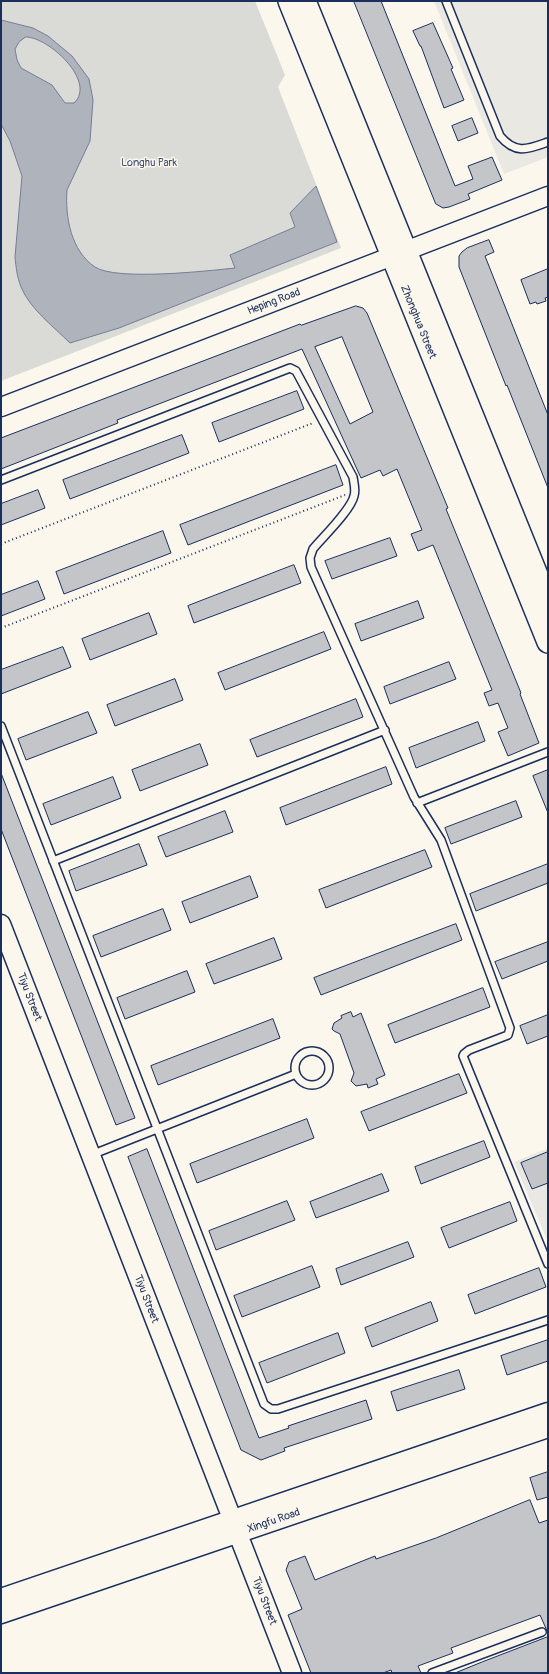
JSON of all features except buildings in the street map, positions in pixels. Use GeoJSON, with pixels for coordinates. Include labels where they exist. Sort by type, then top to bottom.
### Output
{"type":"FeatureCollection","features":[{"type":"Feature","properties":{"kind":"main road","name":"Zhonghua Street"},"geometry":{"type":"LineString","coordinates":[[289,1],[548,602]]}},
{"type":"Feature","properties":{"kind":"main road","name":"Zhonghua Street"},"geometry":{"type":"LineString","coordinates":[[305,1],[399,254],[548,642]]}},
{"type":"Feature","properties":{"kind":"street","name":"Heping Road"},"geometry":{"type":"LineString","coordinates":[[1,407],[548,196]]}},
{"type":"Feature","properties":{"kind":"street","name":"Tiyu Street"},"geometry":{"type":"LineString","coordinates":[[1,924],[292,1673]]}},
{"type":"Feature","properties":{"kind":"street","name":"Xingfu Road"},"geometry":{"type":"LineString","coordinates":[[1,1614],[235,1526],[548,1412]]}},
{"type":"Feature","properties":{"kind":"street","name":"Xingfu Road"},"geometry":{"type":"LineString","coordinates":[[1,1598],[548,1428]]}},
{"type":"Feature","properties":{"kind":"lane"},"geometry":{"type":"LineString","coordinates":[[446,1],[500,136],[506,143],[523,150],[548,142]]}},
{"type":"Feature","properties":{"kind":"lane"},"geometry":{"type":"LineString","coordinates":[[1,480],[290,368],[296,371],[353,477],[355,490],[354,497],[349,506],[313,550],[310,558],[311,567],[417,803],[441,840],[510,1028],[508,1034],[470,1050],[463,1056],[548,1264]]}},
{"type":"Feature","properties":{"kind":"lane"},"geometry":{"type":"LineString","coordinates":[[1,726],[264,1404],[268,1408],[278,1409],[548,1320]]}},
{"type":"Feature","properties":{"kind":"lane"},"geometry":{"type":"LineString","coordinates":[[53,860],[385,730]]}},
{"type":"Feature","properties":{"kind":"lane"},"geometry":{"type":"LineString","coordinates":[[417,803],[548,752]]}},
{"type":"Feature","properties":{"kind":"lane"},"geometry":{"type":"LineString","coordinates":[[310,1051],[322,1054],[329,1063],[329,1075],[320,1083],[314,1085],[304,1083],[296,1074],[295,1065],[297,1061],[305,1053],[310,1051]]}},
{"type":"Feature","properties":{"kind":"lane"},"geometry":{"type":"LineString","coordinates":[[90,1155],[296,1074]]}},
{"type":"Feature","properties":{"kind":"lane"},"geometry":{"type":"LineString","coordinates":[[432,1673],[542,1632]]}},
{"type":"Feature","properties":{"kind":"path"},"geometry":{"type":"LineString","coordinates":[[1,544],[322,420]]}},
{"type":"Feature","properties":{"kind":"path"},"geometry":{"type":"LineString","coordinates":[[1,628],[355,490]]}},
{"type":"Feature","properties":{"kind":"shaded area"},"geometry":{"type":"Polygon","coordinates":[[[434,1],[548,1],[548,157],[504,174],[434,1]]]}},
{"type":"Feature","properties":{"kind":"shaded area"},"geometry":{"type":"Polygon","coordinates":[[[1,20],[33,28],[48,36],[72,56],[89,79],[93,100],[90,141],[67,190],[67,211],[71,233],[75,243],[80,252],[95,267],[106,271],[141,274],[162,274],[235,268],[230,255],[295,227],[290,213],[316,186],[337,242],[119,328],[70,343],[36,310],[30,303],[21,287],[15,257],[22,176],[10,141],[1,124],[1,20]],[[26,37],[19,42],[15,49],[17,60],[21,68],[52,85],[65,103],[74,103],[79,94],[79,84],[75,73],[57,52],[36,39],[26,37]]]}},
{"type":"Feature","properties":{"kind":"shaded area"},"geometry":{"type":"Polygon","coordinates":[[[548,1148],[548,1242],[514,1162],[548,1148]]]}},
{"type":"Feature","properties":{"kind":"green space","name":"Longhu Park"},"geometry":{"type":"Polygon","coordinates":[[[1,1],[255,1],[285,75],[278,87],[341,248],[1,381],[1,1]]]}}]}
